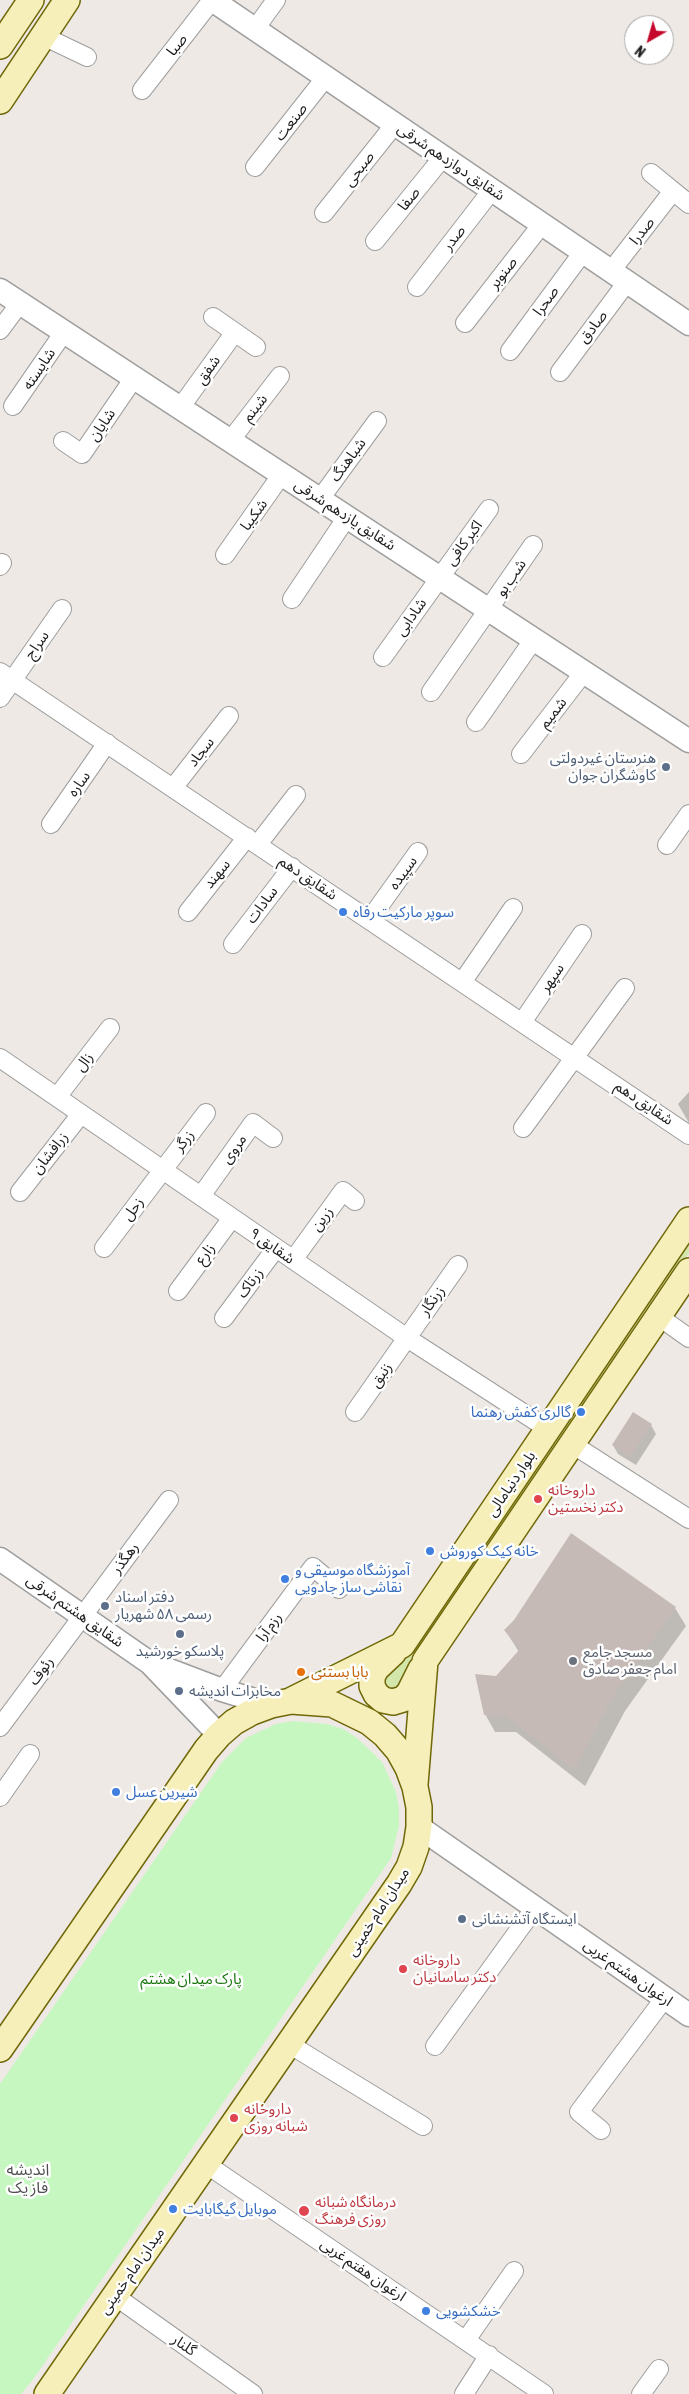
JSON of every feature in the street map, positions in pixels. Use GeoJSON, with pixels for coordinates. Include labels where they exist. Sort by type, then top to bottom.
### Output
{"type":"FeatureCollection","features":[{"type":"Feature","properties":{"kind":"main road"},"geometry":{"type":"LineString","coordinates":[[0,46],[31,0]]}},
{"type":"Feature","properties":{"kind":"main road"},"geometry":{"type":"LineString","coordinates":[[0,101],[67,0]]}},
{"type":"Feature","properties":{"kind":"main road","name":"بلوار دنیامالی"},"geometry":{"type":"LineString","coordinates":[[281,1703],[402,1645],[689,1220]]}},
{"type":"Feature","properties":{"kind":"main road","name":"بلوار دنیامالی"},"geometry":{"type":"LineString","coordinates":[[415,1787],[425,1661],[689,1271]]}},
{"type":"Feature","properties":{"kind":"main road"},"geometry":{"type":"LineString","coordinates":[[402,1645],[376,1669],[372,1677],[372,1686],[376,1694],[383,1700],[393,1702],[403,1700],[425,1661]]}},
{"type":"Feature","properties":{"kind":"main road","name":"میدان امام خمینی"},"geometry":{"type":"LineString","coordinates":[[2,2042],[219,1735],[252,1712],[281,1703],[312,1701],[332,1704],[369,1722],[398,1750],[408,1768],[415,1787],[419,1807],[419,1827],[414,1854],[399,1884],[47,2394]]}},
{"type":"Feature","properties":{"kind":"street","name":"شقایق دوازدهم شرقی"},"geometry":{"type":"LineString","coordinates":[[212,0],[689,324]]}},
{"type":"Feature","properties":{"kind":"street","name":"صبا"},"geometry":{"type":"LineString","coordinates":[[142,90],[212,0]]}},
{"type":"Feature","properties":{"kind":"street"},"geometry":{"type":"LineString","coordinates":[[255,29],[276,0]]}},
{"type":"Feature","properties":{"kind":"street"},"geometry":{"type":"LineString","coordinates":[[43,36],[86,57]]}},
{"type":"Feature","properties":{"kind":"street","name":"صنعت"},"geometry":{"type":"LineString","coordinates":[[255,167],[326,77]]}},
{"type":"Feature","properties":{"kind":"street","name":"صبحی"},"geometry":{"type":"LineString","coordinates":[[324,213],[395,124]]}},
{"type":"Feature","properties":{"kind":"street","name":"صفا"},"geometry":{"type":"LineString","coordinates":[[375,241],[443,157]]}},
{"type":"Feature","properties":{"kind":"street"},"geometry":{"type":"LineString","coordinates":[[650,173],[689,204]]}},
{"type":"Feature","properties":{"kind":"street","name":"صدر"},"geometry":{"type":"LineString","coordinates":[[417,287],[492,190]]}},
{"type":"Feature","properties":{"kind":"street","name":"صدرا"},"geometry":{"type":"LineString","coordinates":[[619,276],[673,191]]}},
{"type":"Feature","properties":{"kind":"street","name":"صنوبر"},"geometry":{"type":"LineString","coordinates":[[465,323],[542,224]]}},
{"type":"Feature","properties":{"kind":"street","name":"صحرا"},"geometry":{"type":"LineString","coordinates":[[510,351],[583,252]]}},
{"type":"Feature","properties":{"kind":"street","name":"صادق"},"geometry":{"type":"LineString","coordinates":[[560,372],[619,276]]}},
{"type":"Feature","properties":{"kind":"street","name":"شقایق یازدهم شرقی"},"geometry":{"type":"LineString","coordinates":[[0,290],[689,741]]}},
{"type":"Feature","properties":{"kind":"street"},"geometry":{"type":"LineString","coordinates":[[0,330],[20,303]]}},
{"type":"Feature","properties":{"kind":"street"},"geometry":{"type":"LineString","coordinates":[[213,317],[256,347]]}},
{"type":"Feature","properties":{"kind":"street","name":"شایسته"},"geometry":{"type":"LineString","coordinates":[[13,406],[64,332]]}},
{"type":"Feature","properties":{"kind":"street","name":"شفق"},"geometry":{"type":"LineString","coordinates":[[180,408],[235,332]]}},
{"type":"Feature","properties":{"kind":"street","name":"شبنم"},"geometry":{"type":"LineString","coordinates":[[230,441],[280,376]]}},
{"type":"Feature","properties":{"kind":"street","name":"شایان"},"geometry":{"type":"LineString","coordinates":[[63,441],[82,454],[134,378]]}},
{"type":"Feature","properties":{"kind":"street","name":"شباهنگ"},"geometry":{"type":"LineString","coordinates":[[320,499],[377,420]]}},
{"type":"Feature","properties":{"kind":"street","name":"شکیبا"},"geometry":{"type":"LineString","coordinates":[[225,555],[282,474]]}},
{"type":"Feature","properties":{"kind":"street","name":"اکبر کافی"},"geometry":{"type":"LineString","coordinates":[[440,577],[489,509]]}},
{"type":"Feature","properties":{"kind":"street"},"geometry":{"type":"LineString","coordinates":[[292,599],[347,517]]}},
{"type":"Feature","properties":{"kind":"street","name":"شب بو"},"geometry":{"type":"LineString","coordinates":[[431,692],[490,610],[533,545]]}},
{"type":"Feature","properties":{"kind":"street","name":"شادابی"},"geometry":{"type":"LineString","coordinates":[[383,657],[440,577]]}},
{"type":"Feature","properties":{"kind":"street","name":"سراج"},"geometry":{"type":"LineString","coordinates":[[0,698],[6,676],[62,609]]}},
{"type":"Feature","properties":{"kind":"street"},"geometry":{"type":"LineString","coordinates":[[476,722],[534,640]]}},
{"type":"Feature","properties":{"kind":"street","name":"شمیم"},"geometry":{"type":"LineString","coordinates":[[521,754],[584,672]]}},
{"type":"Feature","properties":{"kind":"street","name":"شقایق دهم"},"geometry":{"type":"LineString","coordinates":[[6,676],[463,981],[689,1135]]}},
{"type":"Feature","properties":{"kind":"street","name":"سجاد"},"geometry":{"type":"LineString","coordinates":[[173,788],[229,716]]}},
{"type":"Feature","properties":{"kind":"street","name":"ساره"},"geometry":{"type":"LineString","coordinates":[[51,824],[107,743]]}},
{"type":"Feature","properties":{"kind":"street","name":"سهند"},"geometry":{"type":"LineString","coordinates":[[188,912],[296,795]]}},
{"type":"Feature","properties":{"kind":"street"},"geometry":{"type":"LineString","coordinates":[[667,845],[689,814]]}},
{"type":"Feature","properties":{"kind":"street","name":"سپیده"},"geometry":{"type":"LineString","coordinates":[[370,919],[418,852]]}},
{"type":"Feature","properties":{"kind":"street","name":"سادات"},"geometry":{"type":"LineString","coordinates":[[233,944],[292,867]]}},
{"type":"Feature","properties":{"kind":"street"},"geometry":{"type":"LineString","coordinates":[[463,981],[513,908]]}},
{"type":"Feature","properties":{"kind":"street","name":"سپهر"},"geometry":{"type":"LineString","coordinates":[[523,1022],[582,934]]}},
{"type":"Feature","properties":{"kind":"street"},"geometry":{"type":"LineString","coordinates":[[523,1128],[625,988]]}},
{"type":"Feature","properties":{"kind":"street","name":"زال"},"geometry":{"type":"LineString","coordinates":[[57,1097],[110,1028]]}},
{"type":"Feature","properties":{"kind":"street","name":"شقایق ۹"},"geometry":{"type":"LineString","coordinates":[[0,1058],[407,1338],[548,1429]]}},
{"type":"Feature","properties":{"kind":"street","name":"زرگر"},"geometry":{"type":"LineString","coordinates":[[162,1170],[206,1113]]}},
{"type":"Feature","properties":{"kind":"street","name":"زرافشان"},"geometry":{"type":"LineString","coordinates":[[20,1192],[81,1114]]}},
{"type":"Feature","properties":{"kind":"street","name":"مروی"},"geometry":{"type":"LineString","coordinates":[[200,1196],[253,1123],[273,1138]]}},
{"type":"Feature","properties":{"kind":"street","name":"زحل"},"geometry":{"type":"LineString","coordinates":[[104,1248],[162,1170]]}},
{"type":"Feature","properties":{"kind":"street","name":"زرین"},"geometry":{"type":"LineString","coordinates":[[293,1260],[343,1191],[355,1201]]}},
{"type":"Feature","properties":{"kind":"street","name":"زارع"},"geometry":{"type":"LineString","coordinates":[[178,1291],[232,1218]]}},
{"type":"Feature","properties":{"kind":"street","name":"زرتاک"},"geometry":{"type":"LineString","coordinates":[[224,1318],[276,1248]]}},
{"type":"Feature","properties":{"kind":"street","name":"زرنگار"},"geometry":{"type":"LineString","coordinates":[[407,1338],[458,1264]]}},
{"type":"Feature","properties":{"kind":"street"},"geometry":{"type":"LineString","coordinates":[[658,1316],[689,1338]]}},
{"type":"Feature","properties":{"kind":"street","name":"زنبق"},"geometry":{"type":"LineString","coordinates":[[355,1412],[407,1338]]}},
{"type":"Feature","properties":{"kind":"street"},"geometry":{"type":"LineString","coordinates":[[572,1444],[689,1519]]}},
{"type":"Feature","properties":{"kind":"street","name":"رهگذر"},"geometry":{"type":"LineString","coordinates":[[82,1616],[168,1500]]}},
{"type":"Feature","properties":{"kind":"street","name":"شقایق هشتم شرقی"},"geometry":{"type":"LineString","coordinates":[[0,1558],[150,1663],[219,1735]]}},
{"type":"Feature","properties":{"kind":"street","name":"رزم آرا"},"geometry":{"type":"LineString","coordinates":[[222,1690],[313,1567],[339,1588]]}},
{"type":"Feature","properties":{"kind":"street","name":"رئوف"},"geometry":{"type":"LineString","coordinates":[[0,1727],[82,1616]]}},
{"type":"Feature","properties":{"kind":"street","name":"شقایق هشتم شرقی"},"geometry":{"type":"LineString","coordinates":[[150,1663],[222,1690],[281,1703]]}},
{"type":"Feature","properties":{"kind":"street"},"geometry":{"type":"LineString","coordinates":[[0,1797],[30,1754]]}},
{"type":"Feature","properties":{"kind":"street","name":"ارغوان هشتم غربی"},"geometry":{"type":"LineString","coordinates":[[419,1827],[689,2016]]}},
{"type":"Feature","properties":{"kind":"street"},"geometry":{"type":"LineString","coordinates":[[435,2046],[534,1909]]}},
{"type":"Feature","properties":{"kind":"street"},"geometry":{"type":"LineString","coordinates":[[602,2130],[579,2112],[664,1998]]}},
{"type":"Feature","properties":{"kind":"street"},"geometry":{"type":"LineString","coordinates":[[289,2044],[423,2126]]}},
{"type":"Feature","properties":{"kind":"street","name":"ارغوان هفتم غربی"},"geometry":{"type":"LineString","coordinates":[[206,2164],[544,2394]]}},
{"type":"Feature","properties":{"kind":"street"},"geometry":{"type":"LineString","coordinates":[[466,2340],[514,2271]]}},
{"type":"Feature","properties":{"kind":"street","name":"گلنار"},"geometry":{"type":"LineString","coordinates":[[114,2296],[253,2394]]}},
{"type":"Feature","properties":{"kind":"street"},"geometry":{"type":"LineString","coordinates":[[464,2394],[489,2355]]}},
{"type":"Feature","properties":{"kind":"street"},"geometry":{"type":"LineString","coordinates":[[641,2394],[659,2370]]}},
{"type":"Feature","properties":{"kind":"green space"},"geometry":{"type":"Polygon","coordinates":[[[689,1238],[689,1253],[417,1655],[398,1691],[384,1688],[384,1675],[689,1238]]]}},
{"type":"Feature","properties":{"kind":"green space","name":"پارک میدان هشتم"},"geometry":{"type":"Polygon","coordinates":[[[293,1721],[327,1724],[343,1729],[357,1738],[382,1762],[396,1792],[399,1809],[399,1826],[391,1858],[32,2381],[21,2394],[0,2394],[0,2084],[222,1762],[246,1738],[276,1724],[293,1721]]]}},
{"type":"Feature","properties":{"kind":"building"},"geometry":{"type":"Polygon","coordinates":[[[633,1412],[652,1424],[630,1457],[612,1445],[633,1412]]]}},
{"type":"Feature","properties":{"kind":"building","name":"مسجد جامع امام جعفر صادق"},"geometry":{"type":"Polygon","coordinates":[[[571,1533],[676,1607],[615,1693],[574,1769],[505,1715],[484,1715],[475,1674],[496,1676],[520,1649],[504,1630],[514,1620],[571,1533]]]}},
{"type":"Feature","properties":{"kind":"place","name":"هنرستان غیردولتی کاوشگران جوان"},"geometry":{"type":"Point","coordinates":[666,767]}},
{"type":"Feature","properties":{"kind":"place","name":"سوپر مارکیت رفاه"},"geometry":{"type":"Point","coordinates":[343,912]}},
{"type":"Feature","properties":{"kind":"place","name":"گالری کفش رهنما"},"geometry":{"type":"Point","coordinates":[581,1412]}},
{"type":"Feature","properties":{"kind":"place","name":"داروخانه دکتر نخستین"},"geometry":{"type":"Point","coordinates":[538,1499]}},
{"type":"Feature","properties":{"kind":"place","name":"خانه کیک کوروش"},"geometry":{"type":"Point","coordinates":[430,1551]}},
{"type":"Feature","properties":{"kind":"place","name":"آموزشگاه موسیقی و نقاشی ساز جادویی"},"geometry":{"type":"Point","coordinates":[285,1579]}},
{"type":"Feature","properties":{"kind":"place","name":"دفتر اسناد رسمی ۵۸ شهریار"},"geometry":{"type":"Point","coordinates":[105,1606]}},
{"type":"Feature","properties":{"kind":"place","name":"پلاسکو خورشید"},"geometry":{"type":"Point","coordinates":[180,1634]}},
{"type":"Feature","properties":{"kind":"place","name":"مسجد جامع امام جعفر صادق"},"geometry":{"type":"Point","coordinates":[573,1661]}},
{"type":"Feature","properties":{"kind":"place","name":"بابا بستنی"},"geometry":{"type":"Point","coordinates":[301,1672]}},
{"type":"Feature","properties":{"kind":"place","name":"مخابرات اندیشه"},"geometry":{"type":"Point","coordinates":[179,1691]}},
{"type":"Feature","properties":{"kind":"place","name":"شیرین عسل"},"geometry":{"type":"Point","coordinates":[116,1792]}},
{"type":"Feature","properties":{"kind":"place","name":"ایستگاه آتشنشانی"},"geometry":{"type":"Point","coordinates":[462,1919]}},
{"type":"Feature","properties":{"kind":"place","name":"داروخانه دکتر ساسانیان"},"geometry":{"type":"Point","coordinates":[403,1969]}},
{"type":"Feature","properties":{"kind":"place","name":"داروخانه شبانه روزی"},"geometry":{"type":"Point","coordinates":[234,2118]}},
{"type":"Feature","properties":{"kind":"place","name":"موبایل گیگابایت"},"geometry":{"type":"Point","coordinates":[173,2209]}},
{"type":"Feature","properties":{"kind":"place","name":"درمانگاه شبانه روزی فرهنگ"},"geometry":{"type":"Point","coordinates":[304,2211]}},
{"type":"Feature","properties":{"kind":"place","name":"خشکشویی"},"geometry":{"type":"Point","coordinates":[426,2311]}},
{"type":"Feature","properties":{"kind":"district","name":"اندیشه فاز یک"},"geometry":{"type":"Point","coordinates":[28,2179]}}]}
